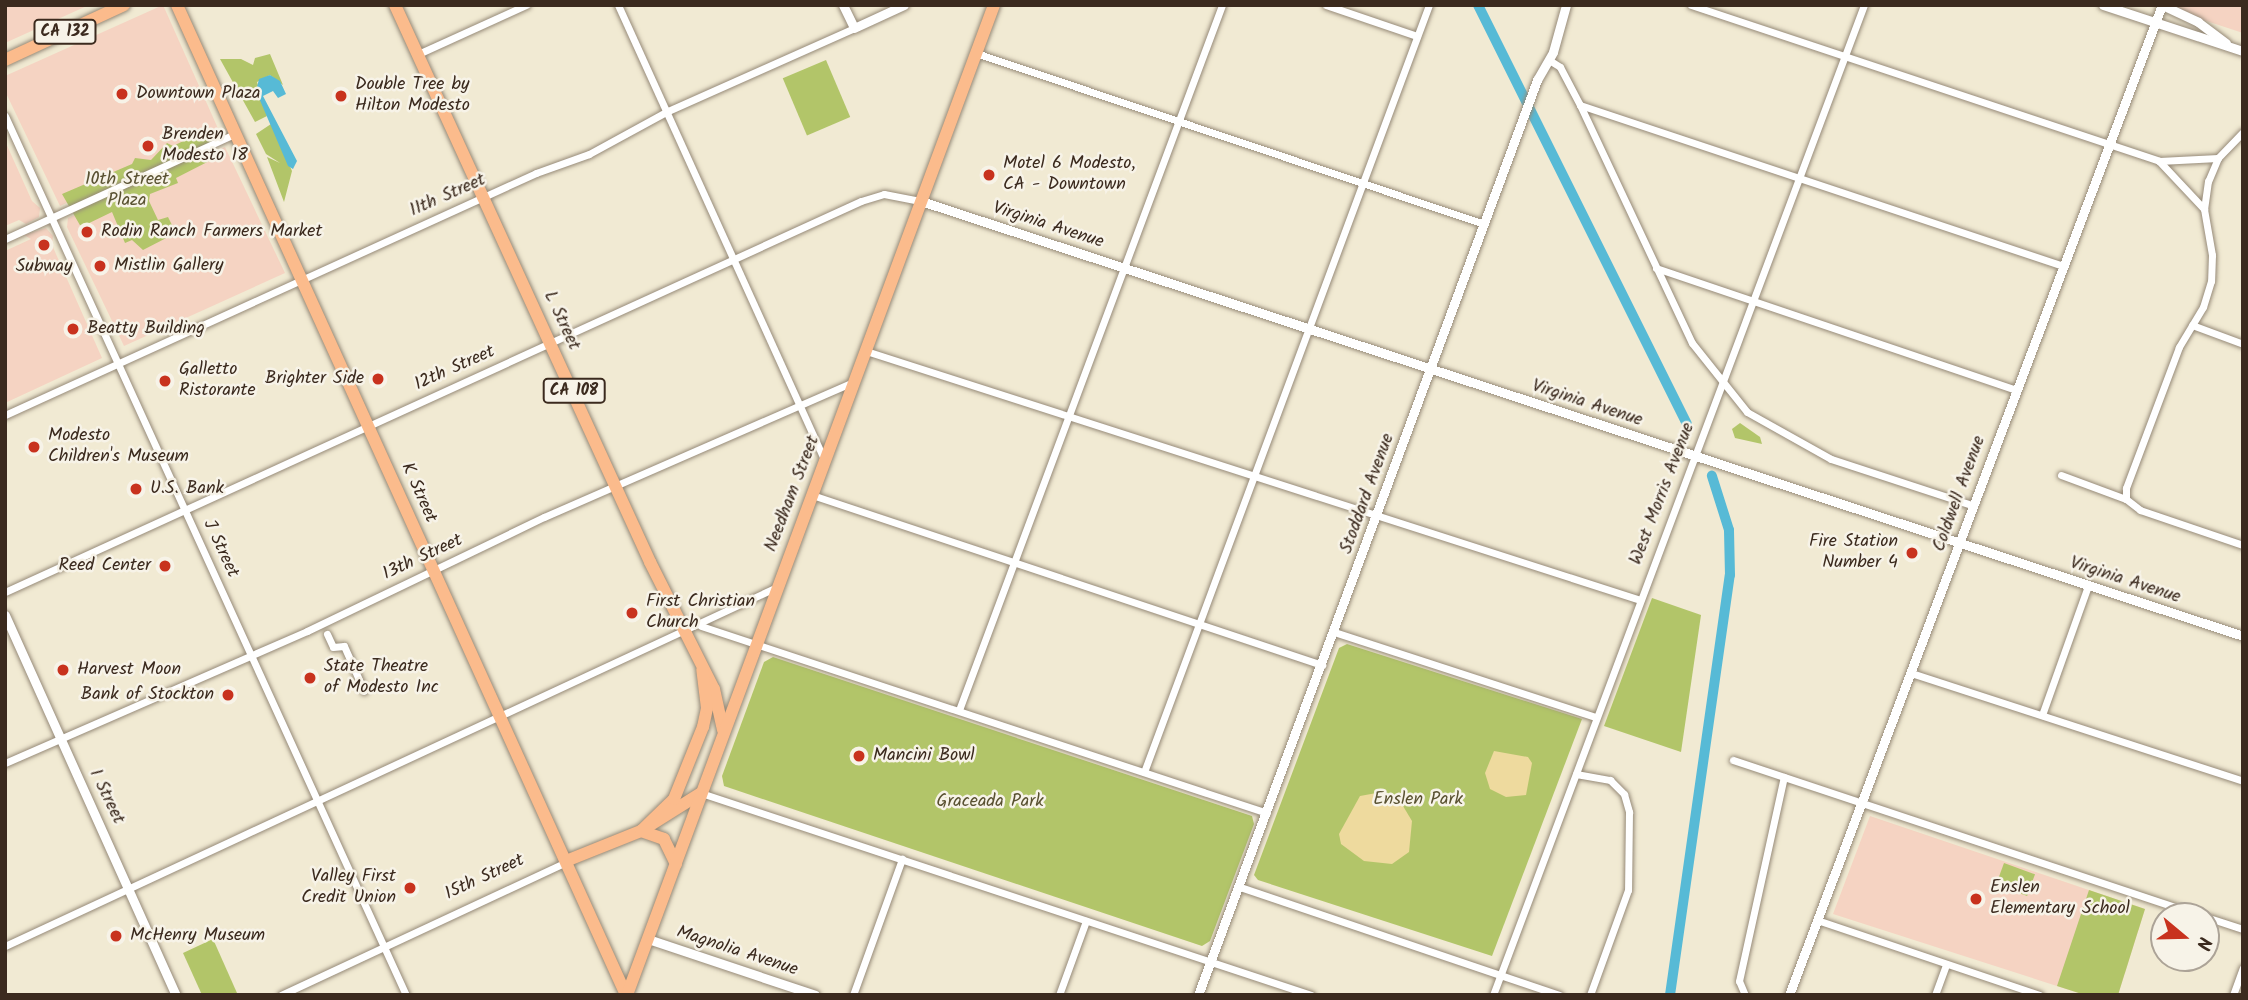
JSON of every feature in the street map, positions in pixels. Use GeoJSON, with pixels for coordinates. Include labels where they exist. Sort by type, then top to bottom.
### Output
{"type":"FeatureCollection","features":[{"type":"Feature","properties":{"kind":"main road","name":"CA 132"},"geometry":{"type":"LineString","coordinates":[[5,60],[124,5]]}},
{"type":"Feature","properties":{"kind":"main road","name":"K Street"},"geometry":{"type":"LineString","coordinates":[[177,5],[626,995]]}},
{"type":"Feature","properties":{"kind":"main road","name":"L Street"},"geometry":{"type":"LineString","coordinates":[[395,5],[683,631],[714,689],[723,730]]}},
{"type":"Feature","properties":{"kind":"main road","name":"Needham Street"},"geometry":{"type":"LineString","coordinates":[[626,995],[994,5]]}},
{"type":"Feature","properties":{"kind":"main road"},"geometry":{"type":"LineString","coordinates":[[676,864],[664,839],[641,831],[674,799],[703,727],[708,708],[703,668]]}},
{"type":"Feature","properties":{"kind":"main road","name":"15th Street"},"geometry":{"type":"LineString","coordinates":[[566,862],[641,831],[701,793]]}},
{"type":"Feature","properties":{"kind":"street"},"geometry":{"type":"LineString","coordinates":[[418,54],[526,5]]}},
{"type":"Feature","properties":{"kind":"street"},"geometry":{"type":"LineString","coordinates":[[618,5],[825,460]]}},
{"type":"Feature","properties":{"kind":"street"},"geometry":{"type":"LineString","coordinates":[[843,5],[854,28]]}},
{"type":"Feature","properties":{"kind":"street","name":"11th Street"},"geometry":{"type":"LineString","coordinates":[[5,415],[485,196],[589,154],[668,111],[904,5]]}},
{"type":"Feature","properties":{"kind":"street"},"geometry":{"type":"LineString","coordinates":[[959,710],[1223,5]]}},
{"type":"Feature","properties":{"kind":"street"},"geometry":{"type":"LineString","coordinates":[[1326,5],[1418,36]]}},
{"type":"Feature","properties":{"kind":"street"},"geometry":{"type":"LineString","coordinates":[[1143,772],[1429,5]]}},
{"type":"Feature","properties":{"kind":"street","name":"Stoddard Avenue"},"geometry":{"type":"LineString","coordinates":[[1198,995],[1533,91],[1549,60],[1566,5]]}},
{"type":"Feature","properties":{"kind":"street"},"geometry":{"type":"LineString","coordinates":[[1691,5],[2159,161],[2218,158]]}},
{"type":"Feature","properties":{"kind":"street","name":"West Morris Avenue"},"geometry":{"type":"LineString","coordinates":[[1493,995],[1864,5]]}},
{"type":"Feature","properties":{"kind":"street"},"geometry":{"type":"LineString","coordinates":[[2104,5],[2243,51]]}},
{"type":"Feature","properties":{"kind":"street"},"geometry":{"type":"LineString","coordinates":[[2162,5],[2198,22],[2230,47]]}},
{"type":"Feature","properties":{"kind":"street","name":"Coldwell Avenue"},"geometry":{"type":"LineString","coordinates":[[1789,995],[2162,5]]}},
{"type":"Feature","properties":{"kind":"street"},"geometry":{"type":"LineString","coordinates":[[976,53],[1484,224]]}},
{"type":"Feature","properties":{"kind":"street"},"geometry":{"type":"LineString","coordinates":[[1549,60],[1561,69],[1580,105],[1692,343],[1747,412],[1809,450],[1972,505]]}},
{"type":"Feature","properties":{"kind":"street"},"geometry":{"type":"LineString","coordinates":[[1580,105],[2063,266]]}},
{"type":"Feature","properties":{"kind":"street","name":"J Street"},"geometry":{"type":"LineString","coordinates":[[5,116],[406,995]]}},
{"type":"Feature","properties":{"kind":"street"},"geometry":{"type":"LineString","coordinates":[[2130,501],[2126,488],[2169,372],[2203,307],[2213,268],[2204,209],[2208,181],[2218,158],[2243,132]]}},
{"type":"Feature","properties":{"kind":"street"},"geometry":{"type":"LineString","coordinates":[[5,239],[234,134]]}},
{"type":"Feature","properties":{"kind":"street"},"geometry":{"type":"LineString","coordinates":[[2159,161],[2204,209]]}},
{"type":"Feature","properties":{"kind":"street","name":"12th Street"},"geometry":{"type":"LineString","coordinates":[[5,592],[368,424],[736,261],[873,196],[895,194],[921,201]]}},
{"type":"Feature","properties":{"kind":"street","name":"Virginia Avenue"},"geometry":{"type":"LineString","coordinates":[[921,201],[1431,370],[1959,540],[2088,586],[2243,636]]}},
{"type":"Feature","properties":{"kind":"street"},"geometry":{"type":"LineString","coordinates":[[1656,268],[2016,390]]}},
{"type":"Feature","properties":{"kind":"street"},"geometry":{"type":"LineString","coordinates":[[2192,325],[2243,344]]}},
{"type":"Feature","properties":{"kind":"street"},"geometry":{"type":"LineString","coordinates":[[866,351],[1640,600]]}},
{"type":"Feature","properties":{"kind":"street","name":"13th Street"},"geometry":{"type":"LineString","coordinates":[[5,763],[617,485],[854,382]]}},
{"type":"Feature","properties":{"kind":"street"},"geometry":{"type":"LineString","coordinates":[[2061,475],[2130,501],[2150,514],[2243,545]]}},
{"type":"Feature","properties":{"kind":"street"},"geometry":{"type":"LineString","coordinates":[[812,495],[1322,665]]}},
{"type":"Feature","properties":{"kind":"street"},"geometry":{"type":"LineString","coordinates":[[2042,715],[2088,586]]}},
{"type":"Feature","properties":{"kind":"street"},"geometry":{"type":"LineString","coordinates":[[5,946],[129,885],[700,625],[777,587]]}},
{"type":"Feature","properties":{"kind":"street","name":"I Street"},"geometry":{"type":"LineString","coordinates":[[5,615],[129,885],[176,995]]}},
{"type":"Feature","properties":{"kind":"street"},"geometry":{"type":"LineString","coordinates":[[700,625],[1267,813]]}},
{"type":"Feature","properties":{"kind":"street"},"geometry":{"type":"LineString","coordinates":[[1334,632],[1595,717]]}},
{"type":"Feature","properties":{"kind":"street"},"geometry":{"type":"LineString","coordinates":[[327,634],[333,647],[344,646],[364,691]]}},
{"type":"Feature","properties":{"kind":"street"},"geometry":{"type":"LineString","coordinates":[[1911,673],[2243,781]]}},
{"type":"Feature","properties":{"kind":"street"},"geometry":{"type":"LineString","coordinates":[[1732,760],[2163,902]]}},
{"type":"Feature","properties":{"kind":"street"},"geometry":{"type":"LineString","coordinates":[[1576,774],[1610,779],[1625,794],[1629,812],[1628,890],[1590,995]]}},
{"type":"Feature","properties":{"kind":"street"},"geometry":{"type":"LineString","coordinates":[[1745,995],[1739,981],[1784,777]]}},
{"type":"Feature","properties":{"kind":"street"},"geometry":{"type":"LineString","coordinates":[[701,793],[1311,995]]}},
{"type":"Feature","properties":{"kind":"street"},"geometry":{"type":"LineString","coordinates":[[853,995],[902,859]]}},
{"type":"Feature","properties":{"kind":"street","name":"15th Street"},"geometry":{"type":"LineString","coordinates":[[281,995],[383,944],[566,862]]}},
{"type":"Feature","properties":{"kind":"street"},"geometry":{"type":"LineString","coordinates":[[1240,887],[1559,995]]}},
{"type":"Feature","properties":{"kind":"street"},"geometry":{"type":"LineString","coordinates":[[1816,920],[2040,995]]}},
{"type":"Feature","properties":{"kind":"street"},"geometry":{"type":"LineString","coordinates":[[1059,995],[1086,921]]}},
{"type":"Feature","properties":{"kind":"street"},"geometry":{"type":"LineString","coordinates":[[2220,921],[2243,929]]}},
{"type":"Feature","properties":{"kind":"street","name":"Magnolia Avenue"},"geometry":{"type":"LineString","coordinates":[[648,939],[815,995]]}},
{"type":"Feature","properties":{"kind":"street"},"geometry":{"type":"LineString","coordinates":[[1935,995],[1946,964]]}},
{"type":"Feature","properties":{"kind":"street"},"geometry":{"type":"LineString","coordinates":[[2233,995],[2243,968]]}},
{"type":"Feature","properties":{"kind":"shaded area"},"geometry":{"type":"Polygon","coordinates":[[[5,5],[89,5],[5,43],[5,5]]]}},
{"type":"Feature","properties":{"kind":"shaded area","name":"Downtown Plaza"},"geometry":{"type":"Polygon","coordinates":[[[163,5],[220,133],[60,206],[5,91],[5,76],[163,5]]]}},
{"type":"Feature","properties":{"kind":"shaded area"},"geometry":{"type":"Polygon","coordinates":[[[2177,5],[2243,5],[2243,33],[2179,12],[2177,5]]]}},
{"type":"Feature","properties":{"kind":"shaded area"},"geometry":{"type":"Polygon","coordinates":[[[5,141],[32,201],[40,208],[39,217],[26,224],[19,220],[5,226],[5,141]]]}},
{"type":"Feature","properties":{"kind":"shaded area"},"geometry":{"type":"Polygon","coordinates":[[[225,147],[285,273],[124,346],[67,227],[68,218],[225,147]]]}},
{"type":"Feature","properties":{"kind":"shaded area"},"geometry":{"type":"Polygon","coordinates":[[[46,228],[53,236],[52,245],[102,358],[5,403],[5,251],[31,239],[24,235],[46,228]]]}},
{"type":"Feature","properties":{"kind":"shaded area","name":"Enslen Elementary School"},"geometry":{"type":"Polygon","coordinates":[[[1870,816],[2145,909],[2118,995],[2085,995],[1833,914],[1870,816]]]}},
{"type":"Feature","properties":{"kind":"green space"},"geometry":{"type":"Polygon","coordinates":[[[270,54],[283,85],[270,75],[257,82],[267,116],[255,122],[220,59],[241,59],[253,65],[255,58],[270,54]]]}},
{"type":"Feature","properties":{"kind":"green space"},"geometry":{"type":"Polygon","coordinates":[[[826,60],[850,117],[807,135],[783,78],[826,60]]]}},
{"type":"Feature","properties":{"kind":"green space"},"geometry":{"type":"Polygon","coordinates":[[[271,124],[292,171],[284,202],[267,157],[280,163],[266,154],[256,134],[271,124]]]}},
{"type":"Feature","properties":{"kind":"green space","name":"10th Street Plaza"},"geometry":{"type":"Polygon","coordinates":[[[206,130],[219,156],[176,178],[178,183],[150,194],[149,201],[158,220],[168,217],[176,233],[143,250],[132,240],[125,243],[112,212],[81,227],[62,194],[132,164],[135,158],[151,160],[167,143],[173,146],[206,130]]]}},
{"type":"Feature","properties":{"kind":"green space"},"geometry":{"type":"Polygon","coordinates":[[[1740,423],[1760,437],[1762,444],[1735,438],[1732,429],[1740,423]]]}},
{"type":"Feature","properties":{"kind":"green space"},"geometry":{"type":"Polygon","coordinates":[[[1652,598],[1701,615],[1681,752],[1604,726],[1652,598]]]}},
{"type":"Feature","properties":{"kind":"green space","name":"Enslen Park"},"geometry":{"type":"Polygon","coordinates":[[[1347,644],[1582,719],[1492,956],[1258,880],[1254,875],[1339,648],[1347,644]]]}},
{"type":"Feature","properties":{"kind":"green space","name":"Graceada Park"},"geometry":{"type":"Polygon","coordinates":[[[773,657],[1252,816],[1254,824],[1210,941],[1202,946],[724,786],[722,776],[764,662],[773,657]]]}},
{"type":"Feature","properties":{"kind":"green space"},"geometry":{"type":"Polygon","coordinates":[[[2004,863],[2035,874],[2027,896],[1996,885],[2004,863]]]}},
{"type":"Feature","properties":{"kind":"green space"},"geometry":{"type":"Polygon","coordinates":[[[2089,890],[2145,909],[2118,995],[2085,995],[2057,986],[2089,890]]]}},
{"type":"Feature","properties":{"kind":"green space"},"geometry":{"type":"Polygon","coordinates":[[[213,939],[237,993],[234,995],[202,995],[183,953],[213,939]]]}},
{"type":"Feature","properties":{"kind":"sand"},"geometry":{"type":"Polygon","coordinates":[[[1494,751],[1528,757],[1532,763],[1526,795],[1506,797],[1490,789],[1485,773],[1494,751]]]}},
{"type":"Feature","properties":{"kind":"sand"},"geometry":{"type":"Polygon","coordinates":[[[1382,792],[1400,801],[1412,821],[1409,852],[1392,864],[1364,861],[1341,844],[1339,834],[1360,796],[1382,792]]]}},
{"type":"Feature","properties":{"kind":"water"},"geometry":{"type":"Polygon","coordinates":[[[270,75],[280,81],[286,94],[278,98],[273,91],[263,96],[297,161],[293,169],[288,166],[256,91],[259,79],[270,75]]]}},
{"type":"Feature","properties":{"kind":"waterway"},"geometry":{"type":"LineString","coordinates":[[1478,5],[1687,424]]}},
{"type":"Feature","properties":{"kind":"waterway"},"geometry":{"type":"LineString","coordinates":[[1670,995],[1730,575],[1729,530],[1712,476]]}},
{"type":"Feature","properties":{"kind":"place","name":"Downtown Plaza"},"geometry":{"type":"Point","coordinates":[122,94]}},
{"type":"Feature","properties":{"kind":"place","name":"Double Tree by Hilton Modesto"},"geometry":{"type":"Point","coordinates":[341,96]}},
{"type":"Feature","properties":{"kind":"place","name":"Brenden Modesto 18"},"geometry":{"type":"Point","coordinates":[148,146]}},
{"type":"Feature","properties":{"kind":"place","name":"Motel 6 Modesto, CA - Downtown"},"geometry":{"type":"Point","coordinates":[989,175]}},
{"type":"Feature","properties":{"kind":"place","name":"Rodin Ranch Farmers Market"},"geometry":{"type":"Point","coordinates":[87,232]}},
{"type":"Feature","properties":{"kind":"place","name":"Subway"},"geometry":{"type":"Point","coordinates":[44,245]}},
{"type":"Feature","properties":{"kind":"place","name":"Mistlin Gallery"},"geometry":{"type":"Point","coordinates":[100,266]}},
{"type":"Feature","properties":{"kind":"place","name":"Beatty Building"},"geometry":{"type":"Point","coordinates":[73,329]}},
{"type":"Feature","properties":{"kind":"place","name":"Brighter Side"},"geometry":{"type":"Point","coordinates":[378,379]}},
{"type":"Feature","properties":{"kind":"place","name":"Galletto Ristorante"},"geometry":{"type":"Point","coordinates":[165,381]}},
{"type":"Feature","properties":{"kind":"place","name":"Modesto Children's Museum"},"geometry":{"type":"Point","coordinates":[34,447]}},
{"type":"Feature","properties":{"kind":"place","name":"U.S. Bank"},"geometry":{"type":"Point","coordinates":[136,489]}},
{"type":"Feature","properties":{"kind":"place","name":"Fire Station Number 4"},"geometry":{"type":"Point","coordinates":[1912,553]}},
{"type":"Feature","properties":{"kind":"place","name":"Reed Center"},"geometry":{"type":"Point","coordinates":[165,566]}},
{"type":"Feature","properties":{"kind":"place","name":"First Christian Church"},"geometry":{"type":"Point","coordinates":[632,613]}},
{"type":"Feature","properties":{"kind":"place","name":"Harvest Moon"},"geometry":{"type":"Point","coordinates":[63,670]}},
{"type":"Feature","properties":{"kind":"place","name":"State Theatre of Modesto Inc"},"geometry":{"type":"Point","coordinates":[310,678]}},
{"type":"Feature","properties":{"kind":"place","name":"Bank of Stockton"},"geometry":{"type":"Point","coordinates":[228,695]}},
{"type":"Feature","properties":{"kind":"place","name":"Mancini Bowl"},"geometry":{"type":"Point","coordinates":[859,756]}},
{"type":"Feature","properties":{"kind":"place","name":"Valley First Credit Union"},"geometry":{"type":"Point","coordinates":[410,888]}},
{"type":"Feature","properties":{"kind":"place","name":"Enslen Elementary School"},"geometry":{"type":"Point","coordinates":[1976,899]}},
{"type":"Feature","properties":{"kind":"place","name":"McHenry Museum"},"geometry":{"type":"Point","coordinates":[116,936]}}]}
